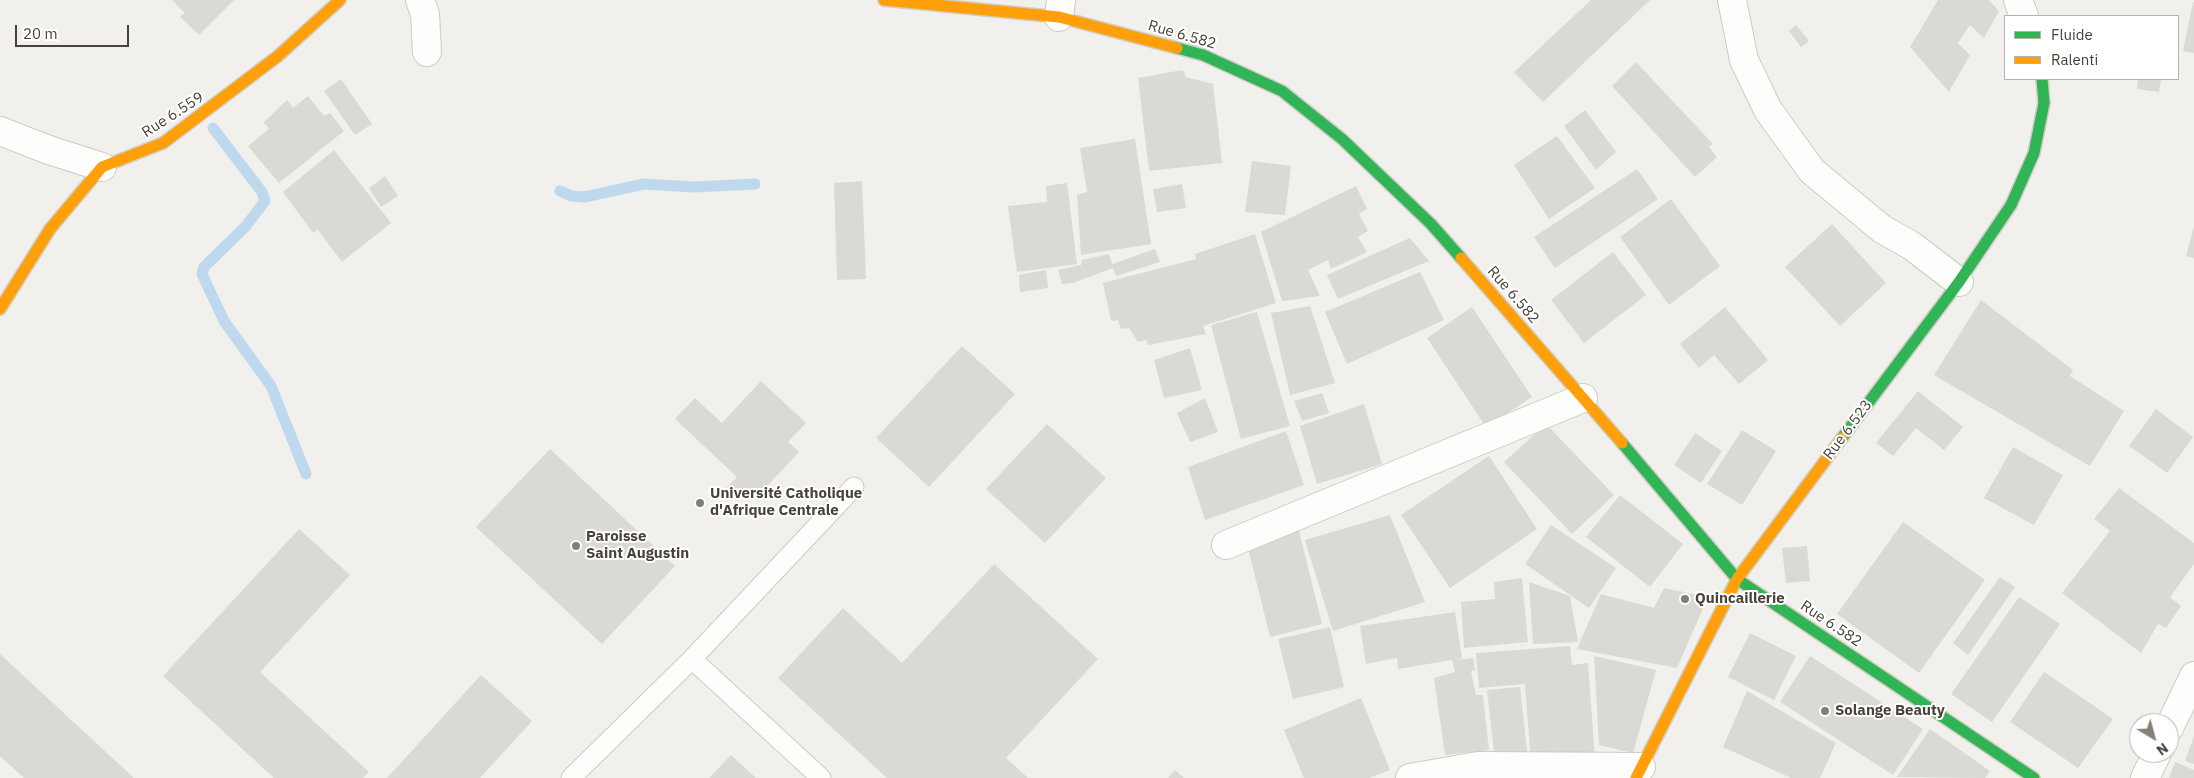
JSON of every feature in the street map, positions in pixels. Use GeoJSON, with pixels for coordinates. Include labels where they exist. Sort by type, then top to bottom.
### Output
{"type":"FeatureCollection","features":[{"type":"Feature","properties":{"kind":"street","name":"Rue 6.559"},"geometry":{"type":"LineString","coordinates":[[102,167],[132,157],[163,143],[278,56],[340,0]]}},
{"type":"Feature","properties":{"kind":"street"},"geometry":{"type":"LineString","coordinates":[[420,0],[425,14],[426,52]]}},
{"type":"Feature","properties":{"kind":"street","name":"Rue 6.582"},"geometry":{"type":"LineString","coordinates":[[884,0],[1060,9],[1203,54],[1282,91],[1342,139],[1431,224],[1583,398],[1737,579],[2034,778]]}},
{"type":"Feature","properties":{"kind":"street"},"geometry":{"type":"LineString","coordinates":[[1732,0],[1744,60],[1748,69],[1768,110],[1812,171],[1882,230],[1912,246],[1959,282]]}},
{"type":"Feature","properties":{"kind":"street"},"geometry":{"type":"LineString","coordinates":[[2018,0],[2024,15]]}},
{"type":"Feature","properties":{"kind":"street","name":"Rue 6.523"},"geometry":{"type":"LineString","coordinates":[[1638,773],[1737,579],[1959,282],[2011,204],[2034,153],[2044,103],[2042,80]]}},
{"type":"Feature","properties":{"kind":"street"},"geometry":{"type":"LineString","coordinates":[[0,131],[49,150],[102,167],[50,229],[0,309]]}},
{"type":"Feature","properties":{"kind":"street"},"geometry":{"type":"LineString","coordinates":[[1226,545],[1583,398]]}},
{"type":"Feature","properties":{"kind":"street"},"geometry":{"type":"LineString","coordinates":[[2176,713],[2194,676]]}},
{"type":"Feature","properties":{"kind":"street"},"geometry":{"type":"LineString","coordinates":[[2145,778],[2152,763]]}},
{"type":"Feature","properties":{"kind":"street"},"geometry":{"type":"LineString","coordinates":[[1410,778],[1478,766],[1638,773]]}},
{"type":"Feature","properties":{"kind":"lane"},"geometry":{"type":"LineString","coordinates":[[571,778],[692,659],[854,487]]}},
{"type":"Feature","properties":{"kind":"lane"},"geometry":{"type":"LineString","coordinates":[[692,659],[821,778]]}},
{"type":"Feature","properties":{"kind":"building"},"geometry":{"type":"Polygon","coordinates":[[[172,0],[234,0],[199,35],[180,17],[185,13],[172,0]]]}},
{"type":"Feature","properties":{"kind":"building"},"geometry":{"type":"Polygon","coordinates":[[[1591,0],[1650,0],[1543,102],[1514,72],[1591,0]]]}},
{"type":"Feature","properties":{"kind":"building"},"geometry":{"type":"Polygon","coordinates":[[[1938,0],[1989,0],[1999,11],[1984,38],[1970,25],[1958,43],[1970,55],[1949,92],[1910,47],[1938,0]]]}},
{"type":"Feature","properties":{"kind":"building"},"geometry":{"type":"Polygon","coordinates":[[[2194,2],[2194,53],[2183,51],[2194,2]]]}},
{"type":"Feature","properties":{"kind":"building"},"geometry":{"type":"Polygon","coordinates":[[[1796,25],[1809,41],[1801,47],[1789,31],[1796,25]]]}},
{"type":"Feature","properties":{"kind":"building"},"geometry":{"type":"Polygon","coordinates":[[[1636,62],[1713,144],[1709,147],[1717,157],[1695,177],[1612,86],[1636,62]]]}},
{"type":"Feature","properties":{"kind":"building"},"geometry":{"type":"Polygon","coordinates":[[[1183,70],[1186,77],[1213,84],[1222,163],[1149,171],[1138,78],[1183,70]]]}},
{"type":"Feature","properties":{"kind":"building"},"geometry":{"type":"Polygon","coordinates":[[[341,79],[372,124],[355,135],[324,91],[341,79]]]}},
{"type":"Feature","properties":{"kind":"building"},"geometry":{"type":"Polygon","coordinates":[[[2138,80],[2161,80],[2159,92],[2137,89],[2138,80]]]}},
{"type":"Feature","properties":{"kind":"building"},"geometry":{"type":"Polygon","coordinates":[[[308,96],[324,116],[330,113],[344,131],[279,183],[248,146],[269,129],[264,122],[287,100],[293,108],[308,96]]]}},
{"type":"Feature","properties":{"kind":"building"},"geometry":{"type":"Polygon","coordinates":[[[1585,110],[1616,152],[1596,170],[1564,126],[1585,110]]]}},
{"type":"Feature","properties":{"kind":"building"},"geometry":{"type":"Polygon","coordinates":[[[1557,136],[1595,188],[1549,219],[1514,165],[1557,136]]]}},
{"type":"Feature","properties":{"kind":"building"},"geometry":{"type":"Polygon","coordinates":[[[1135,139],[1151,244],[1081,255],[1077,195],[1087,192],[1080,148],[1135,139]]]}},
{"type":"Feature","properties":{"kind":"building"},"geometry":{"type":"Polygon","coordinates":[[[334,150],[391,223],[342,262],[318,230],[313,233],[283,192],[334,150]]]}},
{"type":"Feature","properties":{"kind":"building"},"geometry":{"type":"Polygon","coordinates":[[[1252,161],[1291,166],[1285,215],[1245,212],[1252,161]]]}},
{"type":"Feature","properties":{"kind":"building"},"geometry":{"type":"Polygon","coordinates":[[[1637,169],[1658,199],[1555,268],[1534,237],[1637,169]]]}},
{"type":"Feature","properties":{"kind":"building"},"geometry":{"type":"Polygon","coordinates":[[[385,176],[398,196],[381,207],[369,188],[385,176]]]}},
{"type":"Feature","properties":{"kind":"building"},"geometry":{"type":"Polygon","coordinates":[[[862,181],[866,279],[837,280],[834,183],[862,181]]]}},
{"type":"Feature","properties":{"kind":"building"},"geometry":{"type":"Polygon","coordinates":[[[1067,183],[1077,264],[1017,272],[1008,206],[1047,202],[1046,186],[1067,183]]]}},
{"type":"Feature","properties":{"kind":"building"},"geometry":{"type":"Polygon","coordinates":[[[1182,184],[1186,208],[1157,212],[1153,189],[1182,184]]]}},
{"type":"Feature","properties":{"kind":"building"},"geometry":{"type":"Polygon","coordinates":[[[1356,186],[1367,209],[1359,214],[1368,231],[1358,237],[1367,252],[1331,269],[1328,260],[1308,270],[1320,296],[1282,301],[1261,232],[1356,186]]]}},
{"type":"Feature","properties":{"kind":"building"},"geometry":{"type":"Polygon","coordinates":[[[1671,199],[1720,266],[1669,305],[1620,237],[1671,199]]]}},
{"type":"Feature","properties":{"kind":"building"},"geometry":{"type":"Polygon","coordinates":[[[1832,224],[1886,283],[1840,326],[1785,267],[1832,224]]]}},
{"type":"Feature","properties":{"kind":"building"},"geometry":{"type":"Polygon","coordinates":[[[2194,226],[2194,258],[2186,256],[2194,226]]]}},
{"type":"Feature","properties":{"kind":"building"},"geometry":{"type":"Polygon","coordinates":[[[1255,234],[1276,303],[1203,326],[1206,334],[1148,345],[1146,340],[1138,342],[1129,328],[1121,329],[1118,320],[1111,321],[1103,283],[1196,259],[1195,254],[1255,234]]]}},
{"type":"Feature","properties":{"kind":"building"},"geometry":{"type":"Polygon","coordinates":[[[1410,238],[1429,261],[1338,299],[1327,275],[1410,238]]]}},
{"type":"Feature","properties":{"kind":"building"},"geometry":{"type":"Polygon","coordinates":[[[1155,249],[1160,262],[1116,276],[1113,268],[1073,283],[1062,284],[1058,270],[1081,265],[1082,260],[1109,254],[1112,264],[1155,249]]]}},
{"type":"Feature","properties":{"kind":"building"},"geometry":{"type":"Polygon","coordinates":[[[1613,252],[1646,295],[1584,343],[1551,300],[1613,252]]]}},
{"type":"Feature","properties":{"kind":"building"},"geometry":{"type":"Polygon","coordinates":[[[1046,270],[1048,288],[1020,292],[1019,275],[1046,270]]]}},
{"type":"Feature","properties":{"kind":"building"},"geometry":{"type":"Polygon","coordinates":[[[1420,272],[1444,320],[1347,364],[1325,312],[1420,272]]]}},
{"type":"Feature","properties":{"kind":"building"},"geometry":{"type":"Polygon","coordinates":[[[1981,300],[2073,370],[2070,376],[2124,411],[2090,466],[1934,375],[1981,300]]]}},
{"type":"Feature","properties":{"kind":"building"},"geometry":{"type":"Polygon","coordinates":[[[1310,306],[1335,383],[1290,395],[1271,313],[1310,306]]]}},
{"type":"Feature","properties":{"kind":"building"},"geometry":{"type":"Polygon","coordinates":[[[1472,307],[1532,397],[1486,427],[1427,338],[1472,307]]]}},
{"type":"Feature","properties":{"kind":"building"},"geometry":{"type":"Polygon","coordinates":[[[1725,307],[1768,360],[1739,384],[1714,355],[1699,368],[1680,344],[1725,307]]]}},
{"type":"Feature","properties":{"kind":"building"},"geometry":{"type":"Polygon","coordinates":[[[1257,312],[1290,426],[1241,439],[1211,325],[1257,312]]]}},
{"type":"Feature","properties":{"kind":"building"},"geometry":{"type":"Polygon","coordinates":[[[962,346],[1015,394],[929,487],[876,438],[962,346]]]}},
{"type":"Feature","properties":{"kind":"building"},"geometry":{"type":"Polygon","coordinates":[[[1190,348],[1202,390],[1164,398],[1154,360],[1190,348]]]}},
{"type":"Feature","properties":{"kind":"building"},"geometry":{"type":"Polygon","coordinates":[[[761,381],[806,423],[788,442],[799,452],[756,498],[748,489],[740,499],[727,487],[737,477],[675,419],[695,398],[722,423],[761,381]]]}},
{"type":"Feature","properties":{"kind":"building"},"geometry":{"type":"Polygon","coordinates":[[[1918,391],[1963,427],[1944,450],[1916,428],[1893,456],[1876,443],[1918,391]]]}},
{"type":"Feature","properties":{"kind":"building"},"geometry":{"type":"Polygon","coordinates":[[[1322,393],[1329,413],[1302,421],[1294,401],[1322,393]]]}},
{"type":"Feature","properties":{"kind":"building"},"geometry":{"type":"Polygon","coordinates":[[[1205,398],[1218,432],[1190,442],[1177,413],[1205,398]]]}},
{"type":"Feature","properties":{"kind":"building"},"geometry":{"type":"Polygon","coordinates":[[[1364,404],[1382,464],[1317,484],[1300,426],[1364,404]]]}},
{"type":"Feature","properties":{"kind":"building"},"geometry":{"type":"Polygon","coordinates":[[[2156,409],[2193,437],[2167,473],[2129,446],[2156,409]]]}},
{"type":"Feature","properties":{"kind":"building"},"geometry":{"type":"Polygon","coordinates":[[[1047,424],[1106,478],[1045,543],[986,489],[1047,424]]]}},
{"type":"Feature","properties":{"kind":"building"},"geometry":{"type":"Polygon","coordinates":[[[1546,424],[1614,495],[1572,534],[1504,462],[1546,424]]]}},
{"type":"Feature","properties":{"kind":"building"},"geometry":{"type":"Polygon","coordinates":[[[1742,430],[1776,451],[1742,505],[1707,484],[1742,430]]]}},
{"type":"Feature","properties":{"kind":"building"},"geometry":{"type":"Polygon","coordinates":[[[1286,431],[1304,485],[1205,520],[1188,467],[1286,431]]]}},
{"type":"Feature","properties":{"kind":"building"},"geometry":{"type":"Polygon","coordinates":[[[1695,433],[1722,451],[1701,483],[1674,465],[1695,433]]]}},
{"type":"Feature","properties":{"kind":"building"},"geometry":{"type":"Polygon","coordinates":[[[2013,447],[2063,475],[2034,525],[1984,498],[2013,447]]]}},
{"type":"Feature","properties":{"kind":"building","name":"Paroisse Saint Augustin"},"geometry":{"type":"Polygon","coordinates":[[[550,449],[675,566],[602,644],[476,527],[550,449]]]}},
{"type":"Feature","properties":{"kind":"building"},"geometry":{"type":"Polygon","coordinates":[[[1489,456],[1537,529],[1450,588],[1401,515],[1489,456]]]}},
{"type":"Feature","properties":{"kind":"building"},"geometry":{"type":"Polygon","coordinates":[[[2119,488],[2194,543],[2194,564],[2170,597],[2181,606],[2166,628],[2158,624],[2141,653],[2062,593],[2110,531],[2094,519],[2119,488]]]}},
{"type":"Feature","properties":{"kind":"building"},"geometry":{"type":"Polygon","coordinates":[[[1620,495],[1683,544],[1650,587],[1586,537],[1620,495]]]}},
{"type":"Feature","properties":{"kind":"building"},"geometry":{"type":"Polygon","coordinates":[[[1390,515],[1425,602],[1333,631],[1305,540],[1390,515]]]}},
{"type":"Feature","properties":{"kind":"building"},"geometry":{"type":"Polygon","coordinates":[[[1903,522],[1985,580],[1919,673],[1837,614],[1903,522]]]}},
{"type":"Feature","properties":{"kind":"building"},"geometry":{"type":"Polygon","coordinates":[[[1551,525],[1616,568],[1589,608],[1525,564],[1551,525]]]}},
{"type":"Feature","properties":{"kind":"building"},"geometry":{"type":"Polygon","coordinates":[[[1298,527],[1322,624],[1270,637],[1246,540],[1298,527]]]}},
{"type":"Feature","properties":{"kind":"building"},"geometry":{"type":"Polygon","coordinates":[[[299,529],[350,575],[260,672],[369,772],[363,778],[274,778],[163,676],[299,529]]]}},
{"type":"Feature","properties":{"kind":"building"},"geometry":{"type":"Polygon","coordinates":[[[1807,546],[1810,581],[1786,583],[1782,548],[1807,546]]]}},
{"type":"Feature","properties":{"kind":"building"},"geometry":{"type":"Polygon","coordinates":[[[994,564],[1098,659],[1006,758],[1028,778],[887,778],[778,678],[843,608],[902,663],[994,564]]]}},
{"type":"Feature","properties":{"kind":"building"},"geometry":{"type":"Polygon","coordinates":[[[2000,577],[2015,587],[1968,655],[1953,643],[2000,577]]]}},
{"type":"Feature","properties":{"kind":"building"},"geometry":{"type":"Polygon","coordinates":[[[1522,578],[1528,642],[1464,648],[1461,602],[1495,599],[1494,582],[1522,578]]]}},
{"type":"Feature","properties":{"kind":"building"},"geometry":{"type":"Polygon","coordinates":[[[1529,582],[1570,596],[1578,642],[1533,644],[1529,582]]]}},
{"type":"Feature","properties":{"kind":"building"},"geometry":{"type":"Polygon","coordinates":[[[1664,588],[1708,597],[1677,668],[1577,649],[1601,594],[1654,608],[1664,588]]]}},
{"type":"Feature","properties":{"kind":"building"},"geometry":{"type":"Polygon","coordinates":[[[2019,597],[2060,624],[1992,722],[1951,694],[2019,597]]]}},
{"type":"Feature","properties":{"kind":"building"},"geometry":{"type":"Polygon","coordinates":[[[1455,612],[1462,658],[1456,660],[1473,658],[1475,670],[1471,671],[1476,695],[1483,695],[1489,750],[1445,755],[1434,678],[1455,672],[1452,660],[1398,669],[1397,658],[1366,664],[1360,626],[1455,612]]]}},
{"type":"Feature","properties":{"kind":"building"},"geometry":{"type":"Polygon","coordinates":[[[1330,627],[1344,687],[1293,699],[1278,639],[1330,627]]]}},
{"type":"Feature","properties":{"kind":"building"},"geometry":{"type":"Polygon","coordinates":[[[1750,633],[1796,656],[1774,700],[1728,677],[1750,633]]]}},
{"type":"Feature","properties":{"kind":"building"},"geometry":{"type":"Polygon","coordinates":[[[1570,646],[1572,665],[1588,663],[1595,758],[1531,764],[1525,684],[1479,688],[1476,653],[1570,646]]]}},
{"type":"Feature","properties":{"kind":"building"},"geometry":{"type":"Polygon","coordinates":[[[0,654],[134,778],[24,778],[0,756],[0,654]]]}},
{"type":"Feature","properties":{"kind":"building"},"geometry":{"type":"Polygon","coordinates":[[[1594,656],[1656,670],[1633,753],[1599,745],[1594,656]]]}},
{"type":"Feature","properties":{"kind":"building"},"geometry":{"type":"Polygon","coordinates":[[[1810,656],[1923,729],[1893,775],[1780,702],[1810,656]]]}},
{"type":"Feature","properties":{"kind":"building"},"geometry":{"type":"Polygon","coordinates":[[[2044,672],[2113,719],[2078,768],[2010,722],[2044,672]]]}},
{"type":"Feature","properties":{"kind":"building"},"geometry":{"type":"Polygon","coordinates":[[[481,675],[532,721],[480,778],[387,778],[481,675]]]}},
{"type":"Feature","properties":{"kind":"building"},"geometry":{"type":"Polygon","coordinates":[[[1520,687],[1528,758],[1495,762],[1487,690],[1520,687]]]}},
{"type":"Feature","properties":{"kind":"building"},"geometry":{"type":"Polygon","coordinates":[[[1747,691],[1836,743],[1820,778],[1791,778],[1723,747],[1747,691]]]}},
{"type":"Feature","properties":{"kind":"building"},"geometry":{"type":"Polygon","coordinates":[[[1361,698],[1390,770],[1369,778],[1304,778],[1284,730],[1361,698]]]}},
{"type":"Feature","properties":{"kind":"building"},"geometry":{"type":"Polygon","coordinates":[[[1930,729],[1990,771],[1985,778],[1897,777],[1930,729]]]}},
{"type":"Feature","properties":{"kind":"building"},"geometry":{"type":"Polygon","coordinates":[[[2194,736],[2194,764],[2185,761],[2194,736]]]}},
{"type":"Feature","properties":{"kind":"building"},"geometry":{"type":"Polygon","coordinates":[[[731,755],[756,778],[709,778],[731,755]]]}},
{"type":"Feature","properties":{"kind":"building"},"geometry":{"type":"Polygon","coordinates":[[[2175,763],[2194,770],[2194,778],[2169,778],[2175,763]]]}},
{"type":"Feature","properties":{"kind":"building"},"geometry":{"type":"Polygon","coordinates":[[[1175,770],[1184,778],[1168,778],[1175,770]]]}},
{"type":"Feature","properties":{"kind":"waterway"},"geometry":{"type":"LineString","coordinates":[[213,128],[262,192],[265,201],[246,226],[204,267],[202,274],[224,321],[271,386],[306,474]]}},
{"type":"Feature","properties":{"kind":"waterway"},"geometry":{"type":"LineString","coordinates":[[560,191],[571,196],[584,197],[644,184],[694,187],[755,184]]}},
{"type":"Feature","properties":{"kind":"traffic: fast"},"geometry":{"type":"LineString","coordinates":[[1177,48],[1203,55],[1282,91],[1342,139],[1431,224],[1461,258]]}},
{"type":"Feature","properties":{"kind":"traffic: fast"},"geometry":{"type":"LineString","coordinates":[[1842,438],[1959,282],[2011,205],[2034,153],[2044,103],[2042,80]]}},
{"type":"Feature","properties":{"kind":"traffic: fast"},"geometry":{"type":"LineString","coordinates":[[1622,443],[1737,579],[2034,778]]}},
{"type":"Feature","properties":{"kind":"traffic: slow"},"geometry":{"type":"LineString","coordinates":[[0,309],[50,229],[102,167],[163,143],[278,56],[340,0]]}},
{"type":"Feature","properties":{"kind":"traffic: slow"},"geometry":{"type":"LineString","coordinates":[[884,0],[1059,17],[1177,48]]}},
{"type":"Feature","properties":{"kind":"traffic: slow"},"geometry":{"type":"LineString","coordinates":[[1461,258],[1622,443]]}},
{"type":"Feature","properties":{"kind":"traffic: slow"},"geometry":{"type":"LineString","coordinates":[[1636,778],[1737,579],[1842,438]]}},
{"type":"Feature","properties":{"kind":"place","name":"Université Catholique d'Afrique Centrale"},"geometry":{"type":"Point","coordinates":[700,503]}},
{"type":"Feature","properties":{"kind":"place","name":"Paroisse Saint Augustin"},"geometry":{"type":"Point","coordinates":[576,546]}},
{"type":"Feature","properties":{"kind":"place","name":"Quincaillerie"},"geometry":{"type":"Point","coordinates":[1685,599]}},
{"type":"Feature","properties":{"kind":"place","name":"Solange Beauty"},"geometry":{"type":"Point","coordinates":[1825,711]}}]}
